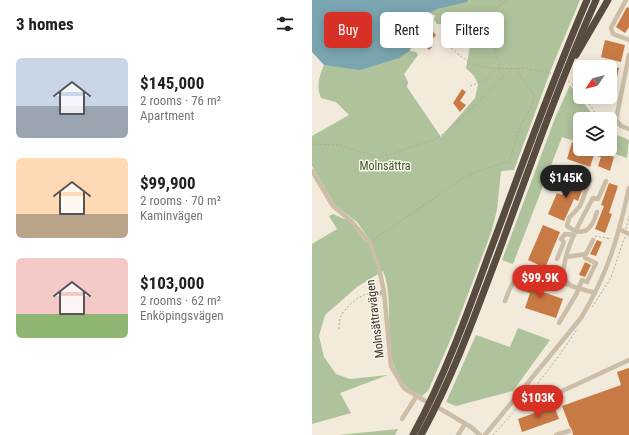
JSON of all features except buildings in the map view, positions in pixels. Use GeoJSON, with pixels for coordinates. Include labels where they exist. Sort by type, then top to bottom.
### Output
{"type":"FeatureCollection","features":[{"type":"Feature","properties":{"kind":"highway"},"geometry":{"type":"LineString","coordinates":[[413,435],[442,375],[471,305],[549,93],[587,0]]}},
{"type":"Feature","properties":{"kind":"highway"},"geometry":{"type":"LineString","coordinates":[[421,435],[449,379],[477,310],[596,0]]}},
{"type":"Feature","properties":{"kind":"highway"},"geometry":{"type":"LineString","coordinates":[[566,78],[608,0]]}},
{"type":"Feature","properties":{"kind":"street"},"geometry":{"type":"LineString","coordinates":[[626,0],[611,28],[613,34],[629,40]]}},
{"type":"Feature","properties":{"kind":"street"},"geometry":{"type":"LineString","coordinates":[[629,56],[616,120],[621,126],[629,129]]}},
{"type":"Feature","properties":{"kind":"street","name":"Molnsättravägen"},"geometry":{"type":"LineString","coordinates":[[312,171],[333,206],[352,221],[370,242],[379,268],[384,292],[389,357],[397,378],[404,388],[416,397],[425,401]]}},
{"type":"Feature","properties":{"kind":"street"},"geometry":{"type":"LineString","coordinates":[[557,186],[565,171],[590,180],[580,206],[569,218],[567,226],[574,234]]}},
{"type":"Feature","properties":{"kind":"street"},"geometry":{"type":"LineString","coordinates":[[571,286],[563,278],[563,268],[574,234],[593,198],[598,199],[606,181]]}},
{"type":"Feature","properties":{"kind":"street"},"geometry":{"type":"LineString","coordinates":[[485,435],[581,318],[595,293],[612,256],[629,188]]}},
{"type":"Feature","properties":{"kind":"street"},"geometry":{"type":"LineString","coordinates":[[557,259],[564,242],[561,239],[565,234],[580,233],[591,227],[594,224],[597,212]]}},
{"type":"Feature","properties":{"kind":"street"},"geometry":{"type":"LineString","coordinates":[[619,229],[627,233]]}},
{"type":"Feature","properties":{"kind":"street"},"geometry":{"type":"LineString","coordinates":[[566,258],[586,254],[593,240]]}},
{"type":"Feature","properties":{"kind":"street"},"geometry":{"type":"LineString","coordinates":[[559,323],[582,280],[587,282],[596,263],[585,258]]}},
{"type":"Feature","properties":{"kind":"street"},"geometry":{"type":"LineString","coordinates":[[505,301],[511,284],[518,276],[526,272],[595,293]]}},
{"type":"Feature","properties":{"kind":"street"},"geometry":{"type":"LineString","coordinates":[[543,290],[547,278]]}},
{"type":"Feature","properties":{"kind":"street"},"geometry":{"type":"LineString","coordinates":[[372,296],[384,292]]}},
{"type":"Feature","properties":{"kind":"street"},"geometry":{"type":"LineString","coordinates":[[560,392],[629,360]]}},
{"type":"Feature","properties":{"kind":"street"},"geometry":{"type":"LineString","coordinates":[[402,419],[416,397]]}},
{"type":"Feature","properties":{"kind":"street"},"geometry":{"type":"LineString","coordinates":[[439,408],[480,435]]}},
{"type":"Feature","properties":{"kind":"street"},"geometry":{"type":"LineString","coordinates":[[458,435],[465,424]]}},
{"type":"Feature","properties":{"kind":"street"},"geometry":{"type":"LineString","coordinates":[[556,435],[569,431]]}},
{"type":"Feature","properties":{"kind":"path"},"geometry":{"type":"LineString","coordinates":[[499,0],[501,5]]}},
{"type":"Feature","properties":{"kind":"path"},"geometry":{"type":"LineString","coordinates":[[500,69],[488,20],[491,13],[506,0]]}},
{"type":"Feature","properties":{"kind":"path"},"geometry":{"type":"LineString","coordinates":[[450,48],[469,64],[500,69],[517,68],[552,74]]}},
{"type":"Feature","properties":{"kind":"path"},"geometry":{"type":"LineString","coordinates":[[470,86],[486,80],[495,68]]}},
{"type":"Feature","properties":{"kind":"path"},"geometry":{"type":"LineString","coordinates":[[312,144],[340,145],[380,158],[438,138],[464,116],[512,68]]}},
{"type":"Feature","properties":{"kind":"path"},"geometry":{"type":"LineString","coordinates":[[370,242],[462,179],[478,171],[508,162],[519,128],[534,99],[534,94],[522,79],[517,68]]}},
{"type":"Feature","properties":{"kind":"path"},"geometry":{"type":"LineString","coordinates":[[566,78],[573,84]]}},
{"type":"Feature","properties":{"kind":"path"},"geometry":{"type":"LineString","coordinates":[[617,128],[621,126]]}},
{"type":"Feature","properties":{"kind":"path"},"geometry":{"type":"LineString","coordinates":[[627,233],[629,216]]}},
{"type":"Feature","properties":{"kind":"path"},"geometry":{"type":"LineString","coordinates":[[339,329],[340,318],[350,305],[365,295],[370,294],[375,304],[375,345],[383,357],[389,357]]}},
{"type":"Feature","properties":{"kind":"green space","name":"Molnsättra"},"geometry":{"type":"Polygon","coordinates":[[[312,0],[580,0],[552,67],[514,170],[501,171],[497,210],[491,233],[453,334],[428,391],[422,396],[407,386],[397,373],[392,358],[389,304],[387,286],[383,271],[357,287],[325,315],[319,336],[324,357],[336,374],[350,379],[388,375],[340,393],[351,413],[312,424],[312,244],[337,229],[329,216],[333,214],[349,221],[365,241],[369,239],[357,222],[335,205],[312,166],[312,136],[349,115],[336,102],[321,98],[319,94],[319,82],[324,65],[335,66],[329,48],[372,48],[372,12],[324,12],[324,34],[312,0]],[[380,12],[380,48],[412,48],[410,51],[416,52],[418,55],[404,74],[408,82],[407,87],[441,137],[475,98],[478,84],[474,76],[466,68],[470,48],[504,48],[504,12],[441,12],[441,24],[437,24],[434,20],[435,15],[433,14],[433,12],[380,12]]]}},
{"type":"Feature","properties":{"kind":"green space"},"geometry":{"type":"Polygon","coordinates":[[[570,85],[573,89],[573,104],[585,104],[591,112],[573,112],[573,141],[562,137],[513,264],[502,260],[555,118],[570,85]]]}},
{"type":"Feature","properties":{"kind":"green space"},"geometry":{"type":"Polygon","coordinates":[[[617,135],[629,140],[627,158],[617,155],[617,135]]]}},
{"type":"Feature","properties":{"kind":"green space"},"geometry":{"type":"Polygon","coordinates":[[[518,328],[550,340],[513,391],[456,406],[446,402],[476,335],[510,347],[518,328]]]}},
{"type":"Feature","properties":{"kind":"green space"},"geometry":{"type":"Polygon","coordinates":[[[398,429],[395,435],[339,435],[398,429]]]}},
{"type":"Feature","properties":{"kind":"water"},"geometry":{"type":"Polygon","coordinates":[[[312,0],[468,0],[467,2],[437,9],[431,12],[380,12],[380,48],[410,48],[409,51],[399,58],[360,70],[324,65],[312,52],[312,0]]]}}]}
